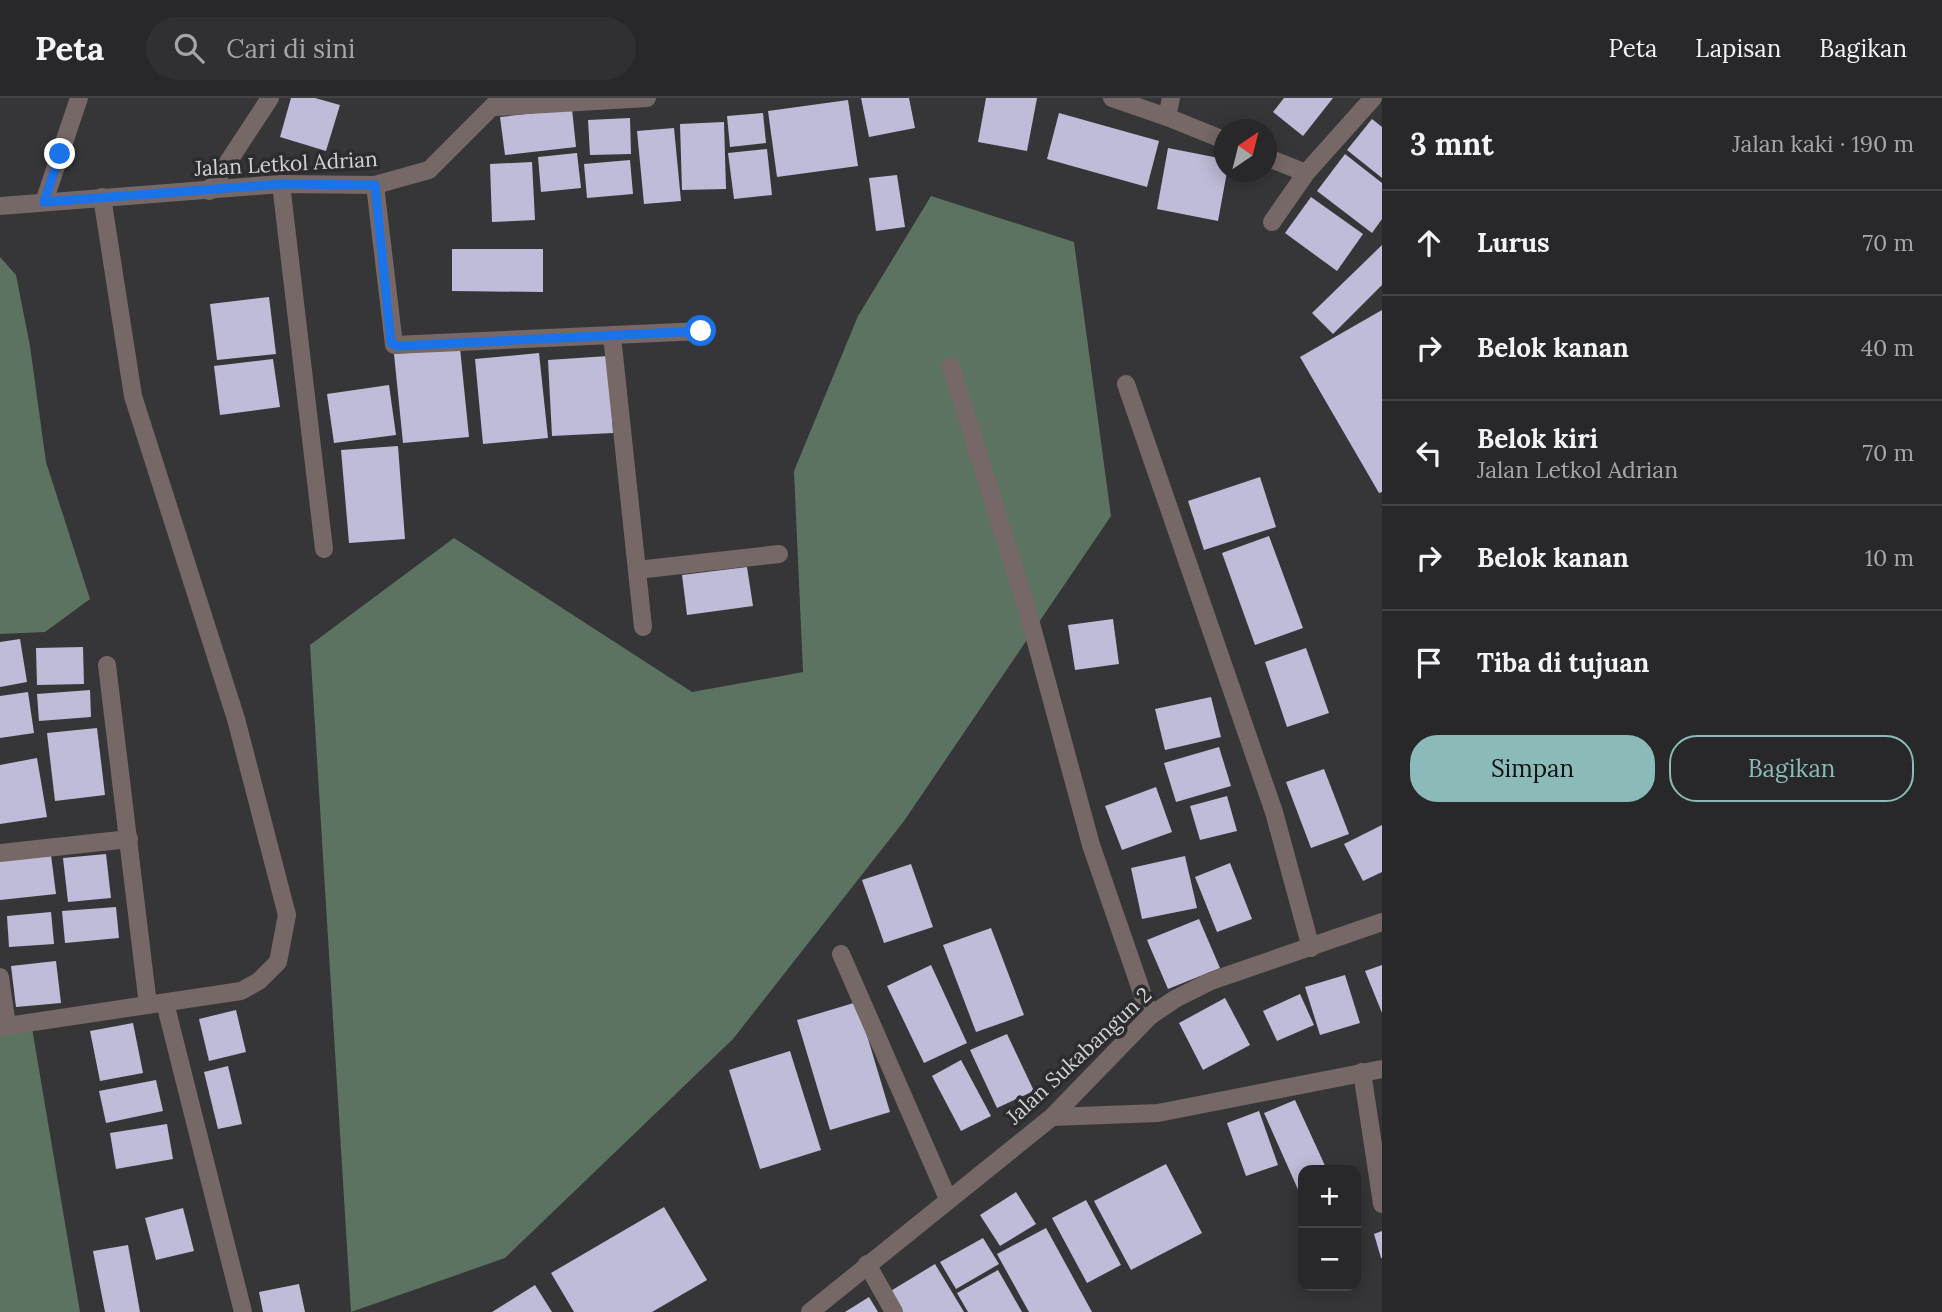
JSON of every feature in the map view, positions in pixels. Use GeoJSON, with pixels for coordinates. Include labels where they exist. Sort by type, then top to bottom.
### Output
{"type":"FeatureCollection","features":[{"type":"Feature","properties":{"kind":"street"},"geometry":{"type":"LineString","coordinates":[[44,202],[79,98]]}},
{"type":"Feature","properties":{"kind":"street"},"geometry":{"type":"LineString","coordinates":[[209,191],[270,98]]}},
{"type":"Feature","properties":{"kind":"street"},"geometry":{"type":"LineString","coordinates":[[498,102],[647,98]]}},
{"type":"Feature","properties":{"kind":"street"},"geometry":{"type":"LineString","coordinates":[[1112,98],[1214,136]]}},
{"type":"Feature","properties":{"kind":"street"},"geometry":{"type":"LineString","coordinates":[[1167,117],[1171,98]]}},
{"type":"Feature","properties":{"kind":"street"},"geometry":{"type":"LineString","coordinates":[[1272,222],[1306,173],[1373,98]]}},
{"type":"Feature","properties":{"kind":"street","name":"Jalan Letkol Adrian"},"geometry":{"type":"LineString","coordinates":[[0,206],[281,184],[375,185],[429,170],[498,102]]}},
{"type":"Feature","properties":{"kind":"street"},"geometry":{"type":"LineString","coordinates":[[1277,162],[1306,173]]}},
{"type":"Feature","properties":{"kind":"street"},"geometry":{"type":"LineString","coordinates":[[281,184],[324,549]]}},
{"type":"Feature","properties":{"kind":"street"},"geometry":{"type":"LineString","coordinates":[[375,185],[394,345],[701,331]]}},
{"type":"Feature","properties":{"kind":"street"},"geometry":{"type":"LineString","coordinates":[[0,977],[4,1027],[240,991],[259,981],[278,962],[287,915],[236,719],[133,396],[102,197]]}},
{"type":"Feature","properties":{"kind":"street"},"geometry":{"type":"LineString","coordinates":[[612,336],[643,627]]}},
{"type":"Feature","properties":{"kind":"street"},"geometry":{"type":"LineString","coordinates":[[951,366],[1029,616],[1091,845],[1150,1016]]}},
{"type":"Feature","properties":{"kind":"street"},"geometry":{"type":"LineString","coordinates":[[1126,384],[1274,812],[1311,947]]}},
{"type":"Feature","properties":{"kind":"street"},"geometry":{"type":"LineString","coordinates":[[637,570],[779,554]]}},
{"type":"Feature","properties":{"kind":"street"},"geometry":{"type":"LineString","coordinates":[[107,666],[129,839],[157,1004],[243,1312]]}},
{"type":"Feature","properties":{"kind":"street"},"geometry":{"type":"LineString","coordinates":[[0,853],[129,839]]}},
{"type":"Feature","properties":{"kind":"street","name":"Jalan Sukabangun 2"},"geometry":{"type":"LineString","coordinates":[[810,1312],[1052,1116],[1150,1016],[1175,999],[1211,981],[1382,922]]}},
{"type":"Feature","properties":{"kind":"street"},"geometry":{"type":"LineString","coordinates":[[841,954],[948,1199]]}},
{"type":"Feature","properties":{"kind":"street"},"geometry":{"type":"LineString","coordinates":[[1052,1116],[1171,1111],[1382,1069]]}},
{"type":"Feature","properties":{"kind":"street"},"geometry":{"type":"LineString","coordinates":[[1363,1072],[1382,1204]]}},
{"type":"Feature","properties":{"kind":"street"},"geometry":{"type":"LineString","coordinates":[[867,1264],[894,1312]]}},
{"type":"Feature","properties":{"kind":"green space"},"geometry":{"type":"Polygon","coordinates":[[[931,196],[1074,242],[1111,516],[904,821],[733,1039],[505,1258],[351,1312],[310,645],[454,538],[692,692],[803,672],[794,471],[858,316],[931,196]]]}},
{"type":"Feature","properties":{"kind":"green space"},"geometry":{"type":"Polygon","coordinates":[[[0,257],[16,275],[30,346],[46,462],[90,599],[45,632],[0,634],[0,257]]]}},
{"type":"Feature","properties":{"kind":"green space"},"geometry":{"type":"Polygon","coordinates":[[[32,1028],[80,1312],[0,1312],[0,1035],[32,1028]]]}},
{"type":"Feature","properties":{"kind":"building"},"geometry":{"type":"Polygon","coordinates":[[[291,98],[315,98],[340,105],[326,151],[280,137],[291,98]]]}},
{"type":"Feature","properties":{"kind":"building"},"geometry":{"type":"Polygon","coordinates":[[[861,98],[909,98],[915,128],[869,137],[861,98]]]}},
{"type":"Feature","properties":{"kind":"building"},"geometry":{"type":"Polygon","coordinates":[[[986,98],[1037,98],[1027,151],[978,142],[986,98]]]}},
{"type":"Feature","properties":{"kind":"building"},"geometry":{"type":"Polygon","coordinates":[[[1284,98],[1333,98],[1303,136],[1273,112],[1284,98]]]}},
{"type":"Feature","properties":{"kind":"building"},"geometry":{"type":"Polygon","coordinates":[[[848,100],[858,166],[777,177],[768,111],[848,100]]]}},
{"type":"Feature","properties":{"kind":"building"},"geometry":{"type":"Polygon","coordinates":[[[572,109],[576,147],[505,155],[500,117],[572,109]]]}},
{"type":"Feature","properties":{"kind":"building"},"geometry":{"type":"Polygon","coordinates":[[[763,113],[766,143],[730,147],[727,116],[763,113]]]}},
{"type":"Feature","properties":{"kind":"building"},"geometry":{"type":"Polygon","coordinates":[[[1059,113],[1159,141],[1147,187],[1047,159],[1059,113]]]}},
{"type":"Feature","properties":{"kind":"building"},"geometry":{"type":"Polygon","coordinates":[[[630,118],[631,154],[590,155],[588,120],[630,118]]]}},
{"type":"Feature","properties":{"kind":"building"},"geometry":{"type":"Polygon","coordinates":[[[1372,119],[1382,127],[1382,178],[1347,150],[1372,119]]]}},
{"type":"Feature","properties":{"kind":"building"},"geometry":{"type":"Polygon","coordinates":[[[724,122],[726,189],[682,190],[680,124],[724,122]]]}},
{"type":"Feature","properties":{"kind":"building"},"geometry":{"type":"Polygon","coordinates":[[[674,128],[681,201],[644,204],[637,131],[674,128]]]}},
{"type":"Feature","properties":{"kind":"building"},"geometry":{"type":"Polygon","coordinates":[[[1168,148],[1214,157],[1214,182],[1225,182],[1218,221],[1157,209],[1168,148]]]}},
{"type":"Feature","properties":{"kind":"building"},"geometry":{"type":"Polygon","coordinates":[[[767,149],[772,195],[734,199],[728,153],[767,149]]]}},
{"type":"Feature","properties":{"kind":"building"},"geometry":{"type":"Polygon","coordinates":[[[577,153],[581,188],[541,192],[538,157],[577,153]]]}},
{"type":"Feature","properties":{"kind":"building"},"geometry":{"type":"Polygon","coordinates":[[[1345,154],[1382,183],[1382,219],[1372,233],[1317,191],[1345,154]]]}},
{"type":"Feature","properties":{"kind":"building"},"geometry":{"type":"Polygon","coordinates":[[[630,160],[633,194],[587,198],[584,164],[630,160]]]}},
{"type":"Feature","properties":{"kind":"building"},"geometry":{"type":"Polygon","coordinates":[[[532,162],[535,220],[492,222],[490,164],[532,162]]]}},
{"type":"Feature","properties":{"kind":"building"},"geometry":{"type":"Polygon","coordinates":[[[897,175],[905,227],[876,231],[869,178],[897,175]]]}},
{"type":"Feature","properties":{"kind":"building"},"geometry":{"type":"Polygon","coordinates":[[[1311,197],[1363,234],[1337,271],[1285,233],[1311,197]]]}},
{"type":"Feature","properties":{"kind":"building"},"geometry":{"type":"Polygon","coordinates":[[[1382,245],[1382,285],[1333,334],[1312,313],[1382,245]]]}},
{"type":"Feature","properties":{"kind":"building"},"geometry":{"type":"Polygon","coordinates":[[[452,249],[543,249],[543,292],[452,291],[452,249]]]}},
{"type":"Feature","properties":{"kind":"building"},"geometry":{"type":"Polygon","coordinates":[[[269,297],[276,354],[217,360],[210,304],[269,297]]]}},
{"type":"Feature","properties":{"kind":"building"},"geometry":{"type":"Polygon","coordinates":[[[1382,310],[1382,492],[1379,493],[1300,357],[1382,310]]]}},
{"type":"Feature","properties":{"kind":"building"},"geometry":{"type":"Polygon","coordinates":[[[460,348],[469,437],[403,443],[394,354],[460,348]]]}},
{"type":"Feature","properties":{"kind":"building"},"geometry":{"type":"Polygon","coordinates":[[[539,353],[548,438],[483,444],[475,359],[539,353]]]}},
{"type":"Feature","properties":{"kind":"building"},"geometry":{"type":"Polygon","coordinates":[[[608,356],[613,433],[552,436],[548,360],[608,356]]]}},
{"type":"Feature","properties":{"kind":"building"},"geometry":{"type":"Polygon","coordinates":[[[273,359],[280,407],[220,415],[214,366],[273,359]]]}},
{"type":"Feature","properties":{"kind":"building"},"geometry":{"type":"Polygon","coordinates":[[[389,385],[396,435],[334,443],[327,394],[389,385]]]}},
{"type":"Feature","properties":{"kind":"building"},"geometry":{"type":"Polygon","coordinates":[[[398,446],[405,539],[349,543],[341,450],[398,446]]]}},
{"type":"Feature","properties":{"kind":"building"},"geometry":{"type":"Polygon","coordinates":[[[1260,477],[1276,527],[1204,550],[1188,501],[1260,477]]]}},
{"type":"Feature","properties":{"kind":"building"},"geometry":{"type":"Polygon","coordinates":[[[1269,536],[1303,628],[1255,645],[1222,553],[1269,536]]]}},
{"type":"Feature","properties":{"kind":"building"},"geometry":{"type":"Polygon","coordinates":[[[747,567],[753,606],[687,615],[682,575],[747,567]]]}},
{"type":"Feature","properties":{"kind":"building"},"geometry":{"type":"Polygon","coordinates":[[[1113,619],[1119,664],[1075,670],[1068,625],[1113,619]]]}},
{"type":"Feature","properties":{"kind":"building"},"geometry":{"type":"Polygon","coordinates":[[[20,639],[27,682],[0,687],[0,642],[20,639]]]}},
{"type":"Feature","properties":{"kind":"building"},"geometry":{"type":"Polygon","coordinates":[[[83,647],[84,684],[37,685],[36,648],[83,647]]]}},
{"type":"Feature","properties":{"kind":"building"},"geometry":{"type":"Polygon","coordinates":[[[1306,648],[1329,713],[1287,727],[1265,662],[1306,648]]]}},
{"type":"Feature","properties":{"kind":"building"},"geometry":{"type":"Polygon","coordinates":[[[90,690],[91,717],[39,721],[37,694],[90,690]]]}},
{"type":"Feature","properties":{"kind":"building"},"geometry":{"type":"Polygon","coordinates":[[[28,692],[34,733],[0,738],[0,696],[28,692]]]}},
{"type":"Feature","properties":{"kind":"building"},"geometry":{"type":"Polygon","coordinates":[[[1211,697],[1221,737],[1165,750],[1155,709],[1211,697]]]}},
{"type":"Feature","properties":{"kind":"building"},"geometry":{"type":"Polygon","coordinates":[[[97,728],[105,795],[55,801],[47,733],[97,728]]]}},
{"type":"Feature","properties":{"kind":"building"},"geometry":{"type":"Polygon","coordinates":[[[1219,747],[1231,786],[1176,802],[1164,763],[1219,747]]]}},
{"type":"Feature","properties":{"kind":"building"},"geometry":{"type":"Polygon","coordinates":[[[37,758],[47,817],[0,824],[0,765],[37,758]]]}},
{"type":"Feature","properties":{"kind":"building"},"geometry":{"type":"Polygon","coordinates":[[[1324,769],[1349,834],[1311,848],[1286,782],[1324,769]]]}},
{"type":"Feature","properties":{"kind":"building"},"geometry":{"type":"Polygon","coordinates":[[[1156,787],[1172,832],[1122,850],[1105,806],[1156,787]]]}},
{"type":"Feature","properties":{"kind":"building"},"geometry":{"type":"Polygon","coordinates":[[[1227,796],[1237,831],[1200,840],[1190,806],[1227,796]]]}},
{"type":"Feature","properties":{"kind":"building"},"geometry":{"type":"Polygon","coordinates":[[[1382,825],[1382,872],[1363,881],[1344,844],[1382,825]]]}},
{"type":"Feature","properties":{"kind":"building"},"geometry":{"type":"Polygon","coordinates":[[[106,854],[111,898],[68,902],[63,858],[106,854]]]}},
{"type":"Feature","properties":{"kind":"building"},"geometry":{"type":"Polygon","coordinates":[[[51,855],[56,894],[0,900],[0,861],[51,855]]]}},
{"type":"Feature","properties":{"kind":"building"},"geometry":{"type":"Polygon","coordinates":[[[1185,856],[1197,908],[1142,919],[1131,868],[1185,856]]]}},
{"type":"Feature","properties":{"kind":"building"},"geometry":{"type":"Polygon","coordinates":[[[1230,863],[1252,919],[1217,932],[1195,877],[1230,863]]]}},
{"type":"Feature","properties":{"kind":"building"},"geometry":{"type":"Polygon","coordinates":[[[911,864],[933,927],[884,943],[862,880],[911,864]]]}},
{"type":"Feature","properties":{"kind":"building"},"geometry":{"type":"Polygon","coordinates":[[[116,907],[119,938],[65,943],[62,911],[116,907]]]}},
{"type":"Feature","properties":{"kind":"building"},"geometry":{"type":"Polygon","coordinates":[[[51,912],[54,944],[9,947],[7,916],[51,912]]]}},
{"type":"Feature","properties":{"kind":"building"},"geometry":{"type":"Polygon","coordinates":[[[1199,919],[1220,968],[1168,989],[1147,940],[1199,919]]]}},
{"type":"Feature","properties":{"kind":"building"},"geometry":{"type":"Polygon","coordinates":[[[991,928],[1024,1015],[976,1032],[943,945],[991,928]]]}},
{"type":"Feature","properties":{"kind":"building"},"geometry":{"type":"Polygon","coordinates":[[[56,961],[61,1003],[16,1007],[11,966],[56,961]]]}},
{"type":"Feature","properties":{"kind":"building"},"geometry":{"type":"Polygon","coordinates":[[[931,965],[967,1043],[924,1063],[887,986],[931,965]]]}},
{"type":"Feature","properties":{"kind":"building"},"geometry":{"type":"Polygon","coordinates":[[[1382,965],[1382,1013],[1365,971],[1382,965]]]}},
{"type":"Feature","properties":{"kind":"building"},"geometry":{"type":"Polygon","coordinates":[[[1345,975],[1360,1023],[1320,1035],[1305,987],[1345,975]]]}},
{"type":"Feature","properties":{"kind":"building"},"geometry":{"type":"Polygon","coordinates":[[[1300,994],[1314,1025],[1277,1041],[1263,1011],[1300,994]]]}},
{"type":"Feature","properties":{"kind":"building"},"geometry":{"type":"Polygon","coordinates":[[[1225,998],[1250,1045],[1203,1070],[1179,1023],[1225,998]]]}},
{"type":"Feature","properties":{"kind":"building"},"geometry":{"type":"Polygon","coordinates":[[[857,1002],[890,1112],[830,1130],[797,1020],[857,1002]]]}},
{"type":"Feature","properties":{"kind":"building"},"geometry":{"type":"Polygon","coordinates":[[[236,1010],[246,1052],[209,1061],[199,1019],[236,1010]]]}},
{"type":"Feature","properties":{"kind":"building"},"geometry":{"type":"Polygon","coordinates":[[[133,1023],[143,1073],[100,1081],[90,1031],[133,1023]]]}},
{"type":"Feature","properties":{"kind":"building"},"geometry":{"type":"Polygon","coordinates":[[[1007,1034],[1034,1091],[997,1108],[970,1050],[1007,1034]]]}},
{"type":"Feature","properties":{"kind":"building"},"geometry":{"type":"Polygon","coordinates":[[[790,1051],[821,1150],[760,1169],[729,1070],[790,1051]]]}},
{"type":"Feature","properties":{"kind":"building"},"geometry":{"type":"Polygon","coordinates":[[[961,1060],[991,1116],[961,1131],[932,1076],[961,1060]]]}},
{"type":"Feature","properties":{"kind":"building"},"geometry":{"type":"Polygon","coordinates":[[[228,1066],[242,1124],[218,1129],[204,1072],[228,1066]]]}},
{"type":"Feature","properties":{"kind":"building"},"geometry":{"type":"Polygon","coordinates":[[[156,1080],[163,1111],[106,1123],[99,1091],[156,1080]]]}},
{"type":"Feature","properties":{"kind":"building"},"geometry":{"type":"Polygon","coordinates":[[[1295,1100],[1325,1165],[1298,1165],[1298,1190],[1264,1113],[1295,1100]]]}},
{"type":"Feature","properties":{"kind":"building"},"geometry":{"type":"Polygon","coordinates":[[[1259,1111],[1278,1165],[1246,1176],[1227,1123],[1259,1111]]]}},
{"type":"Feature","properties":{"kind":"building"},"geometry":{"type":"Polygon","coordinates":[[[167,1124],[173,1159],[116,1169],[110,1133],[167,1124]]]}},
{"type":"Feature","properties":{"kind":"building"},"geometry":{"type":"Polygon","coordinates":[[[1166,1164],[1202,1233],[1131,1270],[1094,1201],[1166,1164]]]}},
{"type":"Feature","properties":{"kind":"building"},"geometry":{"type":"Polygon","coordinates":[[[1016,1192],[1036,1224],[1000,1246],[980,1215],[1016,1192]]]}},
{"type":"Feature","properties":{"kind":"building"},"geometry":{"type":"Polygon","coordinates":[[[1086,1200],[1121,1265],[1087,1283],[1052,1218],[1086,1200]]]}},
{"type":"Feature","properties":{"kind":"building"},"geometry":{"type":"Polygon","coordinates":[[[664,1207],[707,1280],[652,1312],[574,1312],[551,1273],[664,1207]]]}},
{"type":"Feature","properties":{"kind":"building"},"geometry":{"type":"Polygon","coordinates":[[[183,1208],[194,1251],[156,1260],[145,1218],[183,1208]]]}},
{"type":"Feature","properties":{"kind":"building"},"geometry":{"type":"Polygon","coordinates":[[[1046,1228],[1092,1312],[1029,1312],[997,1254],[1046,1228]]]}},
{"type":"Feature","properties":{"kind":"building"},"geometry":{"type":"Polygon","coordinates":[[[1382,1231],[1382,1258],[1381,1258],[1374,1234],[1382,1231]]]}},
{"type":"Feature","properties":{"kind":"building"},"geometry":{"type":"Polygon","coordinates":[[[983,1238],[999,1264],[956,1289],[940,1262],[983,1238]]]}},
{"type":"Feature","properties":{"kind":"building"},"geometry":{"type":"Polygon","coordinates":[[[128,1245],[140,1312],[105,1312],[93,1251],[128,1245]]]}},
{"type":"Feature","properties":{"kind":"building"},"geometry":{"type":"Polygon","coordinates":[[[935,1264],[964,1312],[902,1312],[889,1292],[935,1264]]]}},
{"type":"Feature","properties":{"kind":"building"},"geometry":{"type":"Polygon","coordinates":[[[998,1270],[1022,1312],[968,1312],[957,1293],[998,1270]]]}},
{"type":"Feature","properties":{"kind":"building"},"geometry":{"type":"Polygon","coordinates":[[[299,1284],[305,1312],[263,1312],[259,1292],[299,1284]]]}},
{"type":"Feature","properties":{"kind":"building"},"geometry":{"type":"Polygon","coordinates":[[[535,1285],[552,1312],[492,1312],[535,1285]]]}},
{"type":"Feature","properties":{"kind":"building"},"geometry":{"type":"Polygon","coordinates":[[[869,1297],[878,1312],[845,1312],[869,1297]]]}},
{"type":"Feature","properties":{"kind":"route"},"geometry":{"type":"LineString","coordinates":[[60,154],[44,202],[281,184],[375,185],[391,343],[394,345],[701,331]]}}]}
